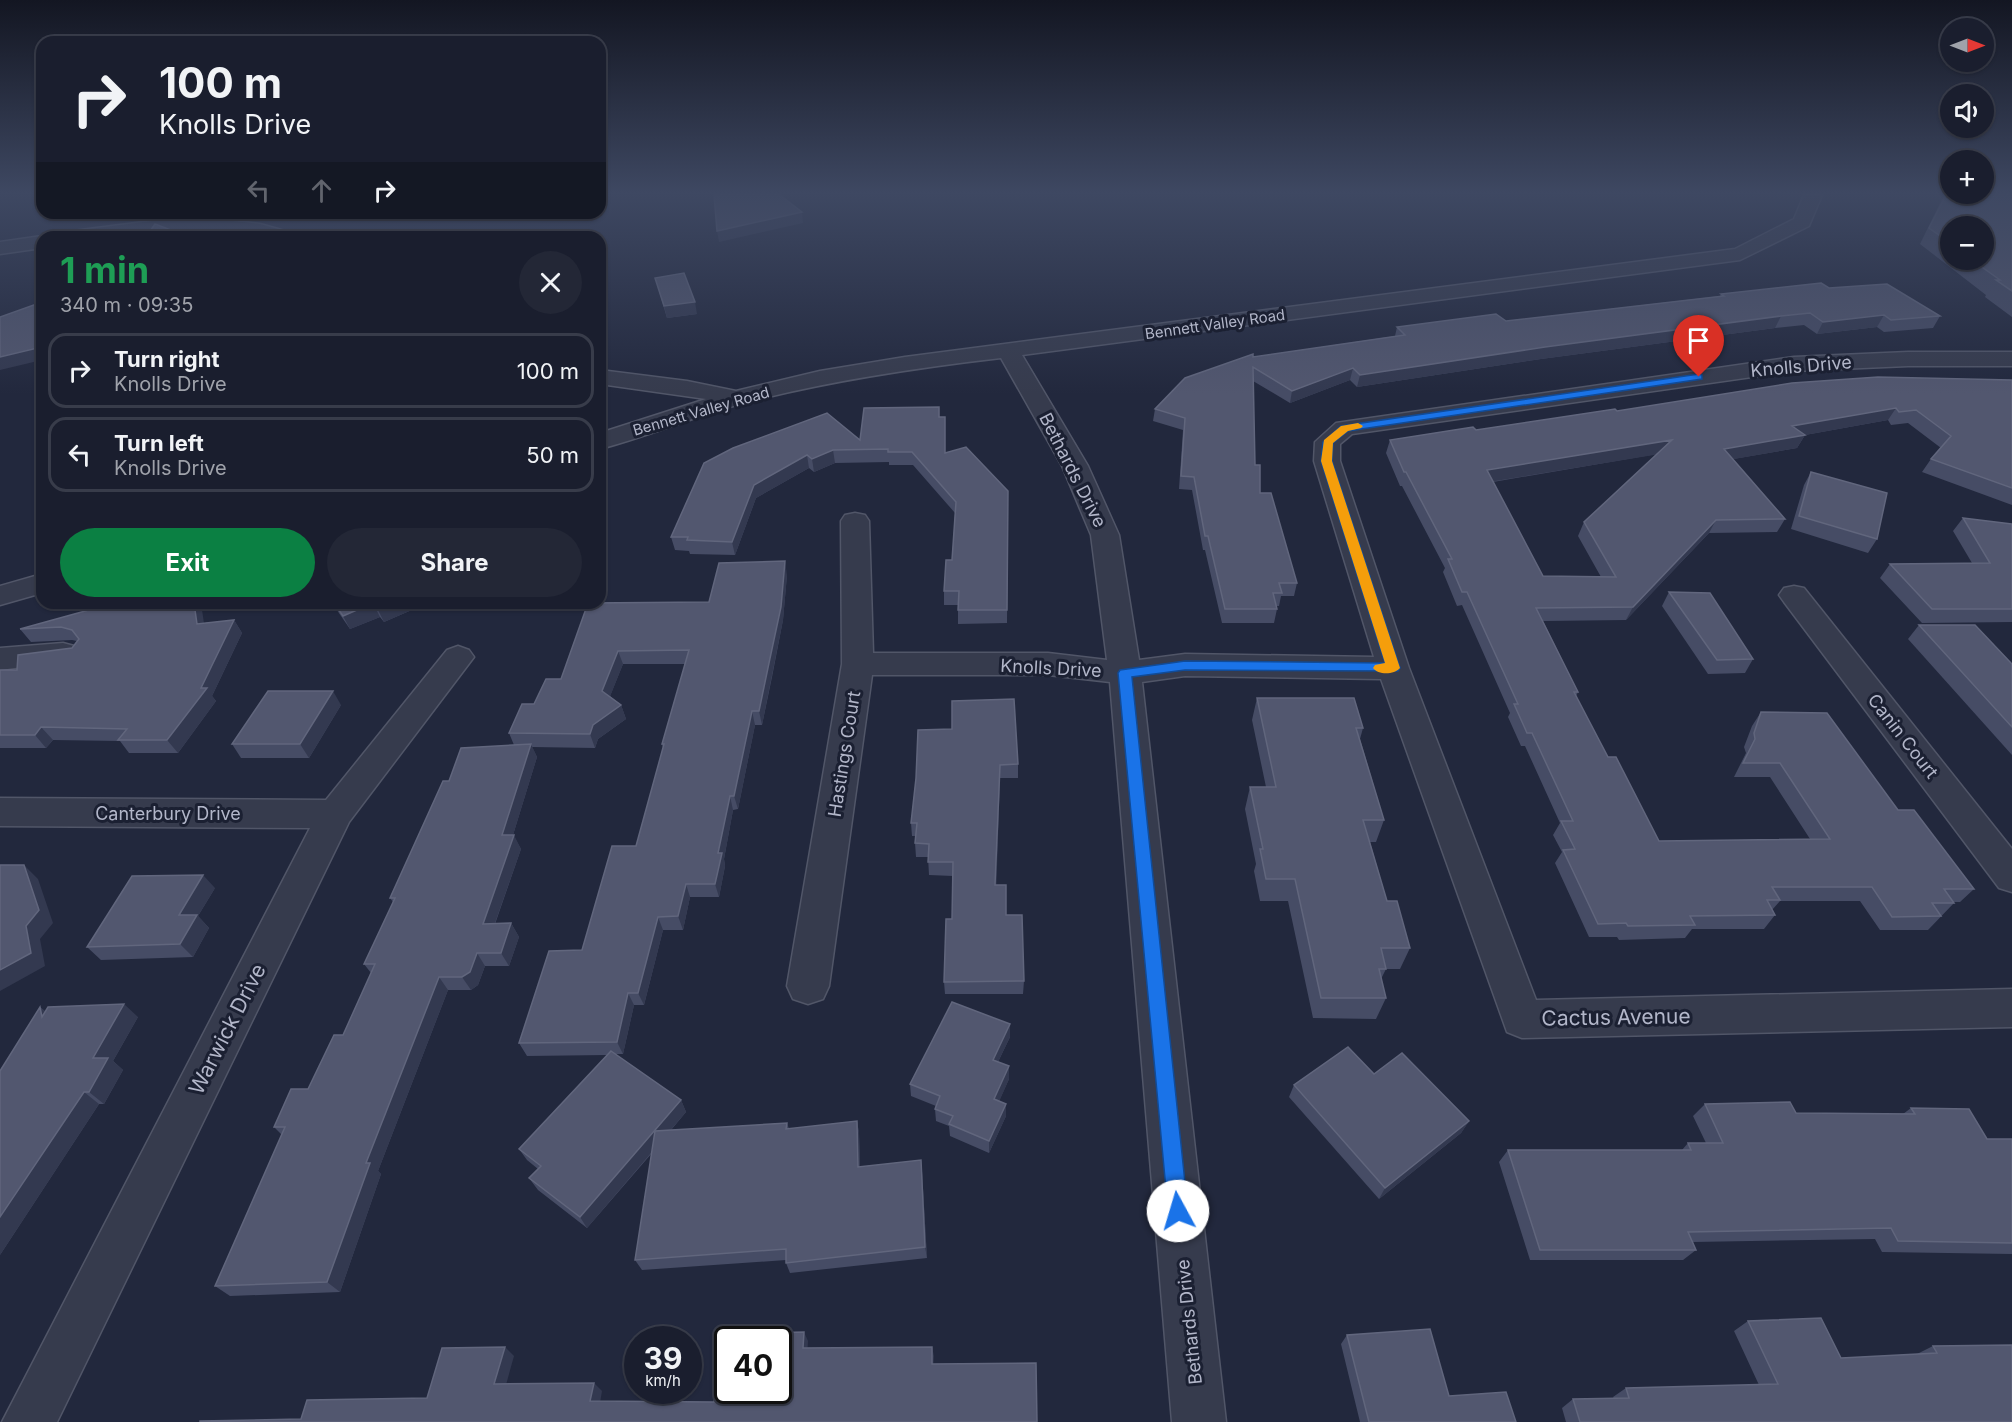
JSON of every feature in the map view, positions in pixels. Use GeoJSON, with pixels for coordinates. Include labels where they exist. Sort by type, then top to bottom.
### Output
{"type":"FeatureCollection","features":[{"type":"Feature","properties":{"kind":"street","name":"Bennett Valley Road"},"geometry":{"type":"LineString","coordinates":[[606,439],[735,398],[877,368],[1684,261]]}},
{"type":"Feature","properties":{"kind":"street","name":"Bethards Drive"},"geometry":{"type":"LineString","coordinates":[[1008,350],[1075,466],[1105,535],[1125,673],[1199,1422]]}},
{"type":"Feature","properties":{"kind":"street","name":"Knolls Drive"},"geometry":{"type":"LineString","coordinates":[[858,664],[1048,664],[1125,673],[1185,665],[1393,668],[1327,461],[1328,442],[1345,428],[1794,364],[1908,359],[2012,359]]}},
{"type":"Feature","properties":{"kind":"street"},"geometry":{"type":"LineString","coordinates":[[606,378],[687,388],[735,398]]}},
{"type":"Feature","properties":{"kind":"street","name":"Hastings Court"},"geometry":{"type":"LineString","coordinates":[[808,986],[858,664],[855,520]]}},
{"type":"Feature","properties":{"kind":"street"},"geometry":{"type":"LineString","coordinates":[[0,596],[36,585]]}},
{"type":"Feature","properties":{"kind":"street","name":"Canin Court"},"geometry":{"type":"LineString","coordinates":[[1794,595],[2012,877]]}},
{"type":"Feature","properties":{"kind":"street"},"geometry":{"type":"LineString","coordinates":[[0,659],[71,652]]}},
{"type":"Feature","properties":{"kind":"street","name":"Warwick Drive"},"geometry":{"type":"LineString","coordinates":[[29,1422],[335,814],[458,657]]}},
{"type":"Feature","properties":{"kind":"street","name":"Cactus Avenue"},"geometry":{"type":"LineString","coordinates":[[1393,668],[1522,1019],[2012,1008]]}},
{"type":"Feature","properties":{"kind":"street","name":"Canterbury Drive"},"geometry":{"type":"LineString","coordinates":[[0,812],[335,814]]}},
{"type":"Feature","properties":{"kind":"building"},"geometry":{"type":"Polygon","coordinates":[[[1994,261],[2012,261],[2012,291],[1996,280],[2000,280],[1986,270],[1994,270],[1994,261]]]}},
{"type":"Feature","properties":{"kind":"building"},"geometry":{"type":"Polygon","coordinates":[[[684,273],[695,302],[664,306],[655,278],[684,273]]]}},
{"type":"Feature","properties":{"kind":"building"},"geometry":{"type":"Polygon","coordinates":[[[1821,283],[1829,288],[1887,284],[1940,316],[1891,320],[1884,315],[1823,322],[1810,313],[1781,316],[1545,347],[1360,375],[1353,368],[1292,391],[1253,367],[1255,465],[1260,465],[1260,493],[1271,493],[1297,583],[1279,583],[1282,593],[1273,593],[1277,609],[1225,609],[1208,536],[1205,536],[1194,477],[1181,476],[1185,418],[1155,409],[1185,378],[1253,354],[1253,357],[1405,335],[1397,327],[1496,314],[1506,321],[1821,283]]]}},
{"type":"Feature","properties":{"kind":"building"},"geometry":{"type":"Polygon","coordinates":[[[36,304],[36,348],[0,357],[0,317],[36,304]]]}},
{"type":"Feature","properties":{"kind":"building"},"geometry":{"type":"Polygon","coordinates":[[[1878,377],[2012,380],[2012,488],[1931,459],[1951,436],[1916,410],[1899,412],[1896,408],[1792,426],[1805,435],[1724,449],[1785,519],[1716,520],[1633,607],[1536,608],[1578,692],[1574,692],[1608,757],[1616,757],[1659,841],[1830,839],[1780,763],[1743,763],[1755,739],[1754,733],[1761,712],[1827,713],[1898,810],[1914,810],[1974,889],[1944,889],[1954,903],[1932,903],[1941,916],[1892,917],[1872,887],[1772,887],[1780,900],[1767,900],[1775,915],[1690,916],[1695,925],[1598,924],[1563,850],[1575,849],[1561,821],[1573,821],[1532,733],[1527,733],[1514,704],[1518,704],[1467,592],[1462,592],[1448,559],[1452,559],[1404,472],[1390,440],[1473,427],[1476,430],[1615,409],[1617,411],[1792,383],[1878,377]],[[1672,440],[1487,470],[1543,576],[1616,577],[1584,522],[1672,440]]]}},
{"type":"Feature","properties":{"kind":"building"},"geometry":{"type":"Polygon","coordinates":[[[939,407],[939,417],[945,417],[945,453],[966,447],[1008,491],[1007,610],[958,610],[959,591],[944,591],[946,560],[952,560],[956,502],[912,452],[888,452],[888,449],[833,450],[812,459],[807,455],[754,485],[732,542],[671,537],[704,463],[733,448],[827,413],[860,440],[864,408],[939,407]]]}},
{"type":"Feature","properties":{"kind":"building"},"geometry":{"type":"Polygon","coordinates":[[[1811,472],[1887,493],[1877,539],[1799,516],[1811,472]]]}},
{"type":"Feature","properties":{"kind":"building"},"geometry":{"type":"Polygon","coordinates":[[[1963,518],[2012,524],[2012,609],[1932,609],[1890,564],[1990,563],[1963,518]]]}},
{"type":"Feature","properties":{"kind":"building"},"geometry":{"type":"Polygon","coordinates":[[[785,561],[781,607],[759,711],[752,711],[734,796],[730,796],[718,853],[722,853],[715,884],[686,884],[678,916],[658,917],[638,993],[628,993],[617,1042],[519,1043],[549,951],[582,950],[612,846],[636,846],[689,650],[618,651],[602,691],[621,705],[593,725],[590,734],[509,733],[522,704],[534,704],[546,679],[561,679],[586,609],[606,609],[606,603],[709,602],[719,563],[785,561]]]}},
{"type":"Feature","properties":{"kind":"building"},"geometry":{"type":"Polygon","coordinates":[[[1669,592],[1710,593],[1753,659],[1717,660],[1669,592]]]}},
{"type":"Feature","properties":{"kind":"building"},"geometry":{"type":"Polygon","coordinates":[[[92,609],[195,609],[197,624],[234,620],[201,688],[207,688],[167,740],[118,740],[127,729],[41,727],[35,735],[0,735],[0,670],[17,670],[18,655],[72,648],[79,639],[72,630],[61,627],[20,629],[92,609]]]}},
{"type":"Feature","properties":{"kind":"building"},"geometry":{"type":"Polygon","coordinates":[[[338,609],[359,609],[343,616],[338,609]]]}},
{"type":"Feature","properties":{"kind":"building"},"geometry":{"type":"Polygon","coordinates":[[[1919,625],[1975,625],[2012,664],[2012,727],[1919,625]]]}},
{"type":"Feature","properties":{"kind":"building"},"geometry":{"type":"Polygon","coordinates":[[[268,691],[333,691],[300,744],[232,744],[268,691]]]}},
{"type":"Feature","properties":{"kind":"building"},"geometry":{"type":"Polygon","coordinates":[[[1257,698],[1354,698],[1363,728],[1356,728],[1384,820],[1363,820],[1387,901],[1397,901],[1410,948],[1381,948],[1386,969],[1379,969],[1386,998],[1321,998],[1295,879],[1266,879],[1260,849],[1263,849],[1250,787],[1276,787],[1257,698]]]}},
{"type":"Feature","properties":{"kind":"building"},"geometry":{"type":"Polygon","coordinates":[[[1014,699],[1018,764],[1000,765],[995,885],[1006,885],[1006,915],[1022,915],[1024,981],[944,982],[946,919],[952,919],[953,862],[928,862],[929,844],[915,843],[917,823],[911,823],[918,730],[952,729],[952,701],[1014,699]]]}},
{"type":"Feature","properties":{"kind":"building"},"geometry":{"type":"Polygon","coordinates":[[[531,744],[502,835],[514,835],[483,924],[511,923],[501,953],[477,953],[470,972],[462,977],[439,977],[366,1163],[370,1163],[327,1282],[215,1286],[285,1127],[274,1127],[291,1089],[308,1089],[334,1035],[343,1035],[375,964],[364,964],[395,898],[390,898],[443,781],[449,781],[461,748],[531,744]]]}},
{"type":"Feature","properties":{"kind":"building"},"geometry":{"type":"Polygon","coordinates":[[[0,865],[24,865],[39,910],[26,926],[31,953],[0,970],[0,865]]]}},
{"type":"Feature","properties":{"kind":"building"},"geometry":{"type":"Polygon","coordinates":[[[203,875],[179,915],[197,915],[180,944],[87,947],[132,876],[203,875]]]}},
{"type":"Feature","properties":{"kind":"building"},"geometry":{"type":"Polygon","coordinates":[[[952,1002],[1010,1024],[993,1060],[1009,1066],[994,1099],[1006,1104],[989,1141],[949,1124],[953,1116],[935,1109],[940,1096],[910,1084],[952,1002]]]}},
{"type":"Feature","properties":{"kind":"building"},"geometry":{"type":"Polygon","coordinates":[[[124,1004],[93,1058],[108,1058],[89,1092],[84,1092],[0,1217],[0,1071],[40,1007],[42,1017],[48,1007],[124,1004]]]}},
{"type":"Feature","properties":{"kind":"building"},"geometry":{"type":"Polygon","coordinates":[[[1348,1047],[1374,1074],[1402,1053],[1469,1121],[1385,1188],[1294,1085],[1348,1047]]]}},
{"type":"Feature","properties":{"kind":"building"},"geometry":{"type":"Polygon","coordinates":[[[611,1051],[681,1100],[580,1217],[529,1178],[541,1166],[519,1149],[611,1051]]]}},
{"type":"Feature","properties":{"kind":"building"},"geometry":{"type":"Polygon","coordinates":[[[1790,1102],[1796,1113],[1915,1114],[1911,1108],[1969,1109],[1987,1139],[2012,1139],[2012,1243],[1898,1241],[1891,1228],[1688,1232],[1696,1250],[1540,1250],[1508,1150],[1691,1150],[1688,1143],[1723,1143],[1705,1104],[1790,1102]]]}},
{"type":"Feature","properties":{"kind":"building"},"geometry":{"type":"Polygon","coordinates":[[[857,1121],[858,1167],[921,1160],[925,1247],[786,1263],[786,1249],[635,1260],[655,1131],[787,1123],[786,1129],[857,1121]]]}},
{"type":"Feature","properties":{"kind":"building"},"geometry":{"type":"Polygon","coordinates":[[[1821,1318],[1841,1358],[1937,1353],[1933,1346],[2012,1345],[2012,1422],[1580,1422],[1573,1399],[1629,1398],[1626,1388],[1778,1384],[1748,1321],[1821,1318]]]}},
{"type":"Feature","properties":{"kind":"building"},"geometry":{"type":"Polygon","coordinates":[[[1430,1329],[1449,1396],[1506,1392],[1516,1422],[1369,1422],[1347,1335],[1430,1329]]]}},
{"type":"Feature","properties":{"kind":"building"},"geometry":{"type":"Polygon","coordinates":[[[792,1332],[804,1332],[803,1348],[932,1347],[932,1364],[1036,1363],[1037,1422],[200,1422],[301,1419],[307,1400],[427,1398],[442,1348],[505,1347],[494,1384],[594,1383],[590,1401],[624,1401],[624,1404],[702,1404],[702,1402],[714,1402],[714,1404],[792,1404],[792,1332]]]}},
{"type":"Feature","properties":{"kind":"slow traffic"},"geometry":{"type":"LineString","coordinates":[[1358,426],[1345,428],[1328,442],[1327,461],[1393,668],[1379,668]]}},
{"type":"Feature","properties":{"kind":"route"},"geometry":{"type":"LineString","coordinates":[[1178,1211],[1125,673],[1185,665],[1393,668],[1327,461],[1328,442],[1345,428],[1699,377]]}}]}
